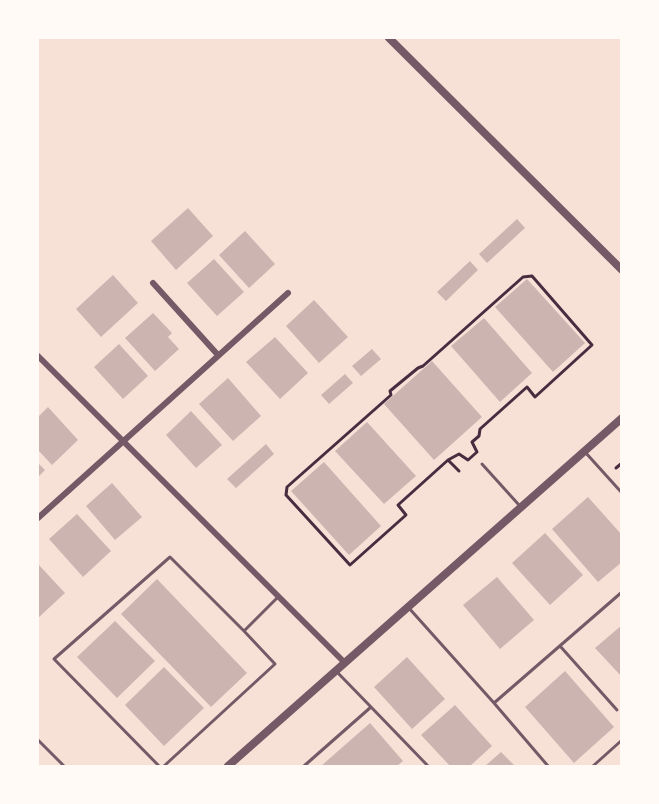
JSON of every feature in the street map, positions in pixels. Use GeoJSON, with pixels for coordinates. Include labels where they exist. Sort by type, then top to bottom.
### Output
{"type":"FeatureCollection","features":[{"type":"Feature","properties":{"kind":"street"},"geometry":{"type":"LineString","coordinates":[[389,38],[621,270]]}},
{"type":"Feature","properties":{"kind":"street"},"geometry":{"type":"LineString","coordinates":[[153,283],[218,355]]}},
{"type":"Feature","properties":{"kind":"street"},"geometry":{"type":"LineString","coordinates":[[38,518],[288,293]]}},
{"type":"Feature","properties":{"kind":"street"},"geometry":{"type":"LineString","coordinates":[[38,356],[345,663]]}},
{"type":"Feature","properties":{"kind":"street"},"geometry":{"type":"LineString","coordinates":[[228,766],[621,418]]}},
{"type":"Feature","properties":{"kind":"lane"},"geometry":{"type":"LineString","coordinates":[[584,450],[621,493]]}},
{"type":"Feature","properties":{"kind":"lane"},"geometry":{"type":"LineString","coordinates":[[482,464],[520,507]]}},
{"type":"Feature","properties":{"kind":"lane"},"geometry":{"type":"LineString","coordinates":[[159,766],[54,659],[170,557],[274,664],[164,766]]}},
{"type":"Feature","properties":{"kind":"lane"},"geometry":{"type":"LineString","coordinates":[[494,704],[621,592]]}},
{"type":"Feature","properties":{"kind":"lane"},"geometry":{"type":"LineString","coordinates":[[244,631],[278,597]]}},
{"type":"Feature","properties":{"kind":"lane"},"geometry":{"type":"LineString","coordinates":[[408,606],[548,766]]}},
{"type":"Feature","properties":{"kind":"lane"},"geometry":{"type":"LineString","coordinates":[[560,646],[617,710]]}},
{"type":"Feature","properties":{"kind":"lane"},"geometry":{"type":"LineString","coordinates":[[336,671],[429,766]]}},
{"type":"Feature","properties":{"kind":"lane"},"geometry":{"type":"LineString","coordinates":[[304,766],[371,707]]}},
{"type":"Feature","properties":{"kind":"lane"},"geometry":{"type":"LineString","coordinates":[[38,740],[64,766]]}},
{"type":"Feature","properties":{"kind":"lane"},"geometry":{"type":"LineString","coordinates":[[593,766],[621,740]]}},
{"type":"Feature","properties":{"kind":"path"},"geometry":{"type":"LineString","coordinates":[[532,276],[592,345],[535,397],[527,387],[480,429],[472,442],[477,452],[468,460],[459,454],[448,460],[398,506],[406,515],[350,565],[286,495],[287,487],[391,395],[390,391],[423,366],[523,277],[532,276]]}},
{"type":"Feature","properties":{"kind":"path"},"geometry":{"type":"LineString","coordinates":[[448,460],[459,471]]}},
{"type":"Feature","properties":{"kind":"path"},"geometry":{"type":"LineString","coordinates":[[616,468],[621,463]]}},
{"type":"Feature","properties":{"kind":"building"},"geometry":{"type":"Polygon","coordinates":[[[188,208],[213,236],[176,270],[151,241],[188,208]]]}},
{"type":"Feature","properties":{"kind":"building"},"geometry":{"type":"Polygon","coordinates":[[[517,219],[525,228],[487,263],[479,254],[517,219]]]}},
{"type":"Feature","properties":{"kind":"building"},"geometry":{"type":"Polygon","coordinates":[[[245,231],[275,264],[249,288],[219,255],[245,231]]]}},
{"type":"Feature","properties":{"kind":"building"},"geometry":{"type":"Polygon","coordinates":[[[214,259],[244,292],[217,316],[187,283],[214,259]]]}},
{"type":"Feature","properties":{"kind":"building"},"geometry":{"type":"Polygon","coordinates":[[[470,261],[478,270],[446,301],[437,292],[470,261]]]}},
{"type":"Feature","properties":{"kind":"building"},"geometry":{"type":"Polygon","coordinates":[[[113,275],[138,303],[101,337],[76,309],[113,275]]]}},
{"type":"Feature","properties":{"kind":"building"},"geometry":{"type":"Polygon","coordinates":[[[527,279],[585,343],[553,372],[495,307],[527,279]]]}},
{"type":"Feature","properties":{"kind":"building"},"geometry":{"type":"Polygon","coordinates":[[[314,300],[348,337],[319,363],[286,326],[314,300]]]}},
{"type":"Feature","properties":{"kind":"building"},"geometry":{"type":"Polygon","coordinates":[[[153,313],[172,333],[168,337],[179,349],[155,371],[125,338],[153,313]]]}},
{"type":"Feature","properties":{"kind":"building"},"geometry":{"type":"Polygon","coordinates":[[[484,318],[532,373],[500,402],[451,346],[484,318]]]}},
{"type":"Feature","properties":{"kind":"building"},"geometry":{"type":"Polygon","coordinates":[[[275,337],[308,373],[280,399],[246,362],[275,337]]]}},
{"type":"Feature","properties":{"kind":"building"},"geometry":{"type":"Polygon","coordinates":[[[119,344],[148,376],[123,399],[94,367],[119,344]]]}},
{"type":"Feature","properties":{"kind":"building"},"geometry":{"type":"Polygon","coordinates":[[[372,349],[381,359],[361,376],[352,366],[372,349]]]}},
{"type":"Feature","properties":{"kind":"building"},"geometry":{"type":"Polygon","coordinates":[[[432,361],[482,417],[434,460],[384,404],[432,361]]]}},
{"type":"Feature","properties":{"kind":"building"},"geometry":{"type":"Polygon","coordinates":[[[345,374],[353,383],[329,404],[321,395],[345,374]]]}},
{"type":"Feature","properties":{"kind":"building"},"geometry":{"type":"Polygon","coordinates":[[[228,378],[261,416],[233,441],[199,404],[228,378]]]}},
{"type":"Feature","properties":{"kind":"building"},"geometry":{"type":"Polygon","coordinates":[[[48,407],[78,440],[52,465],[38,450],[38,417],[48,407]]]}},
{"type":"Feature","properties":{"kind":"building"},"geometry":{"type":"Polygon","coordinates":[[[191,411],[222,445],[196,468],[166,435],[191,411]]]}},
{"type":"Feature","properties":{"kind":"building"},"geometry":{"type":"Polygon","coordinates":[[[367,422],[416,476],[384,504],[335,451],[367,422]]]}},
{"type":"Feature","properties":{"kind":"building"},"geometry":{"type":"Polygon","coordinates":[[[266,444],[274,454],[236,488],[227,479],[266,444]]]}},
{"type":"Feature","properties":{"kind":"building"},"geometry":{"type":"Polygon","coordinates":[[[324,462],[381,526],[349,555],[291,491],[324,462]]]}},
{"type":"Feature","properties":{"kind":"building"},"geometry":{"type":"Polygon","coordinates":[[[38,463],[45,470],[38,477],[38,463]]]}},
{"type":"Feature","properties":{"kind":"building"},"geometry":{"type":"Polygon","coordinates":[[[112,483],[142,517],[115,540],[86,506],[112,483]]]}},
{"type":"Feature","properties":{"kind":"building"},"geometry":{"type":"Polygon","coordinates":[[[588,497],[622,535],[622,562],[598,582],[552,529],[588,497]]]}},
{"type":"Feature","properties":{"kind":"building"},"geometry":{"type":"Polygon","coordinates":[[[77,514],[111,551],[83,577],[49,539],[77,514]]]}},
{"type":"Feature","properties":{"kind":"building"},"geometry":{"type":"Polygon","coordinates":[[[545,533],[583,575],[550,605],[512,563],[545,533]]]}},
{"type":"Feature","properties":{"kind":"building"},"geometry":{"type":"Polygon","coordinates":[[[38,564],[65,593],[38,618],[38,564]]]}},
{"type":"Feature","properties":{"kind":"building"},"geometry":{"type":"Polygon","coordinates":[[[497,577],[534,620],[500,649],[463,605],[497,577]]]}},
{"type":"Feature","properties":{"kind":"building"},"geometry":{"type":"Polygon","coordinates":[[[157,579],[247,673],[211,707],[121,614],[157,579]]]}},
{"type":"Feature","properties":{"kind":"building"},"geometry":{"type":"Polygon","coordinates":[[[115,621],[155,661],[117,698],[77,657],[115,621]]]}},
{"type":"Feature","properties":{"kind":"building"},"geometry":{"type":"Polygon","coordinates":[[[622,625],[622,677],[595,648],[622,625]]]}},
{"type":"Feature","properties":{"kind":"building"},"geometry":{"type":"Polygon","coordinates":[[[407,657],[445,699],[412,729],[374,687],[407,657]]]}},
{"type":"Feature","properties":{"kind":"building"},"geometry":{"type":"Polygon","coordinates":[[[164,667],[204,708],[164,746],[125,705],[164,667]]]}},
{"type":"Feature","properties":{"kind":"building"},"geometry":{"type":"Polygon","coordinates":[[[565,671],[614,727],[574,763],[525,707],[565,671]]]}},
{"type":"Feature","properties":{"kind":"building"},"geometry":{"type":"Polygon","coordinates":[[[455,705],[492,746],[470,766],[450,766],[421,735],[455,705]]]}},
{"type":"Feature","properties":{"kind":"building"},"geometry":{"type":"Polygon","coordinates":[[[370,723],[403,761],[397,766],[321,766],[370,723]]]}},
{"type":"Feature","properties":{"kind":"building"},"geometry":{"type":"Polygon","coordinates":[[[501,752],[515,766],[485,766],[501,752]]]}}]}
